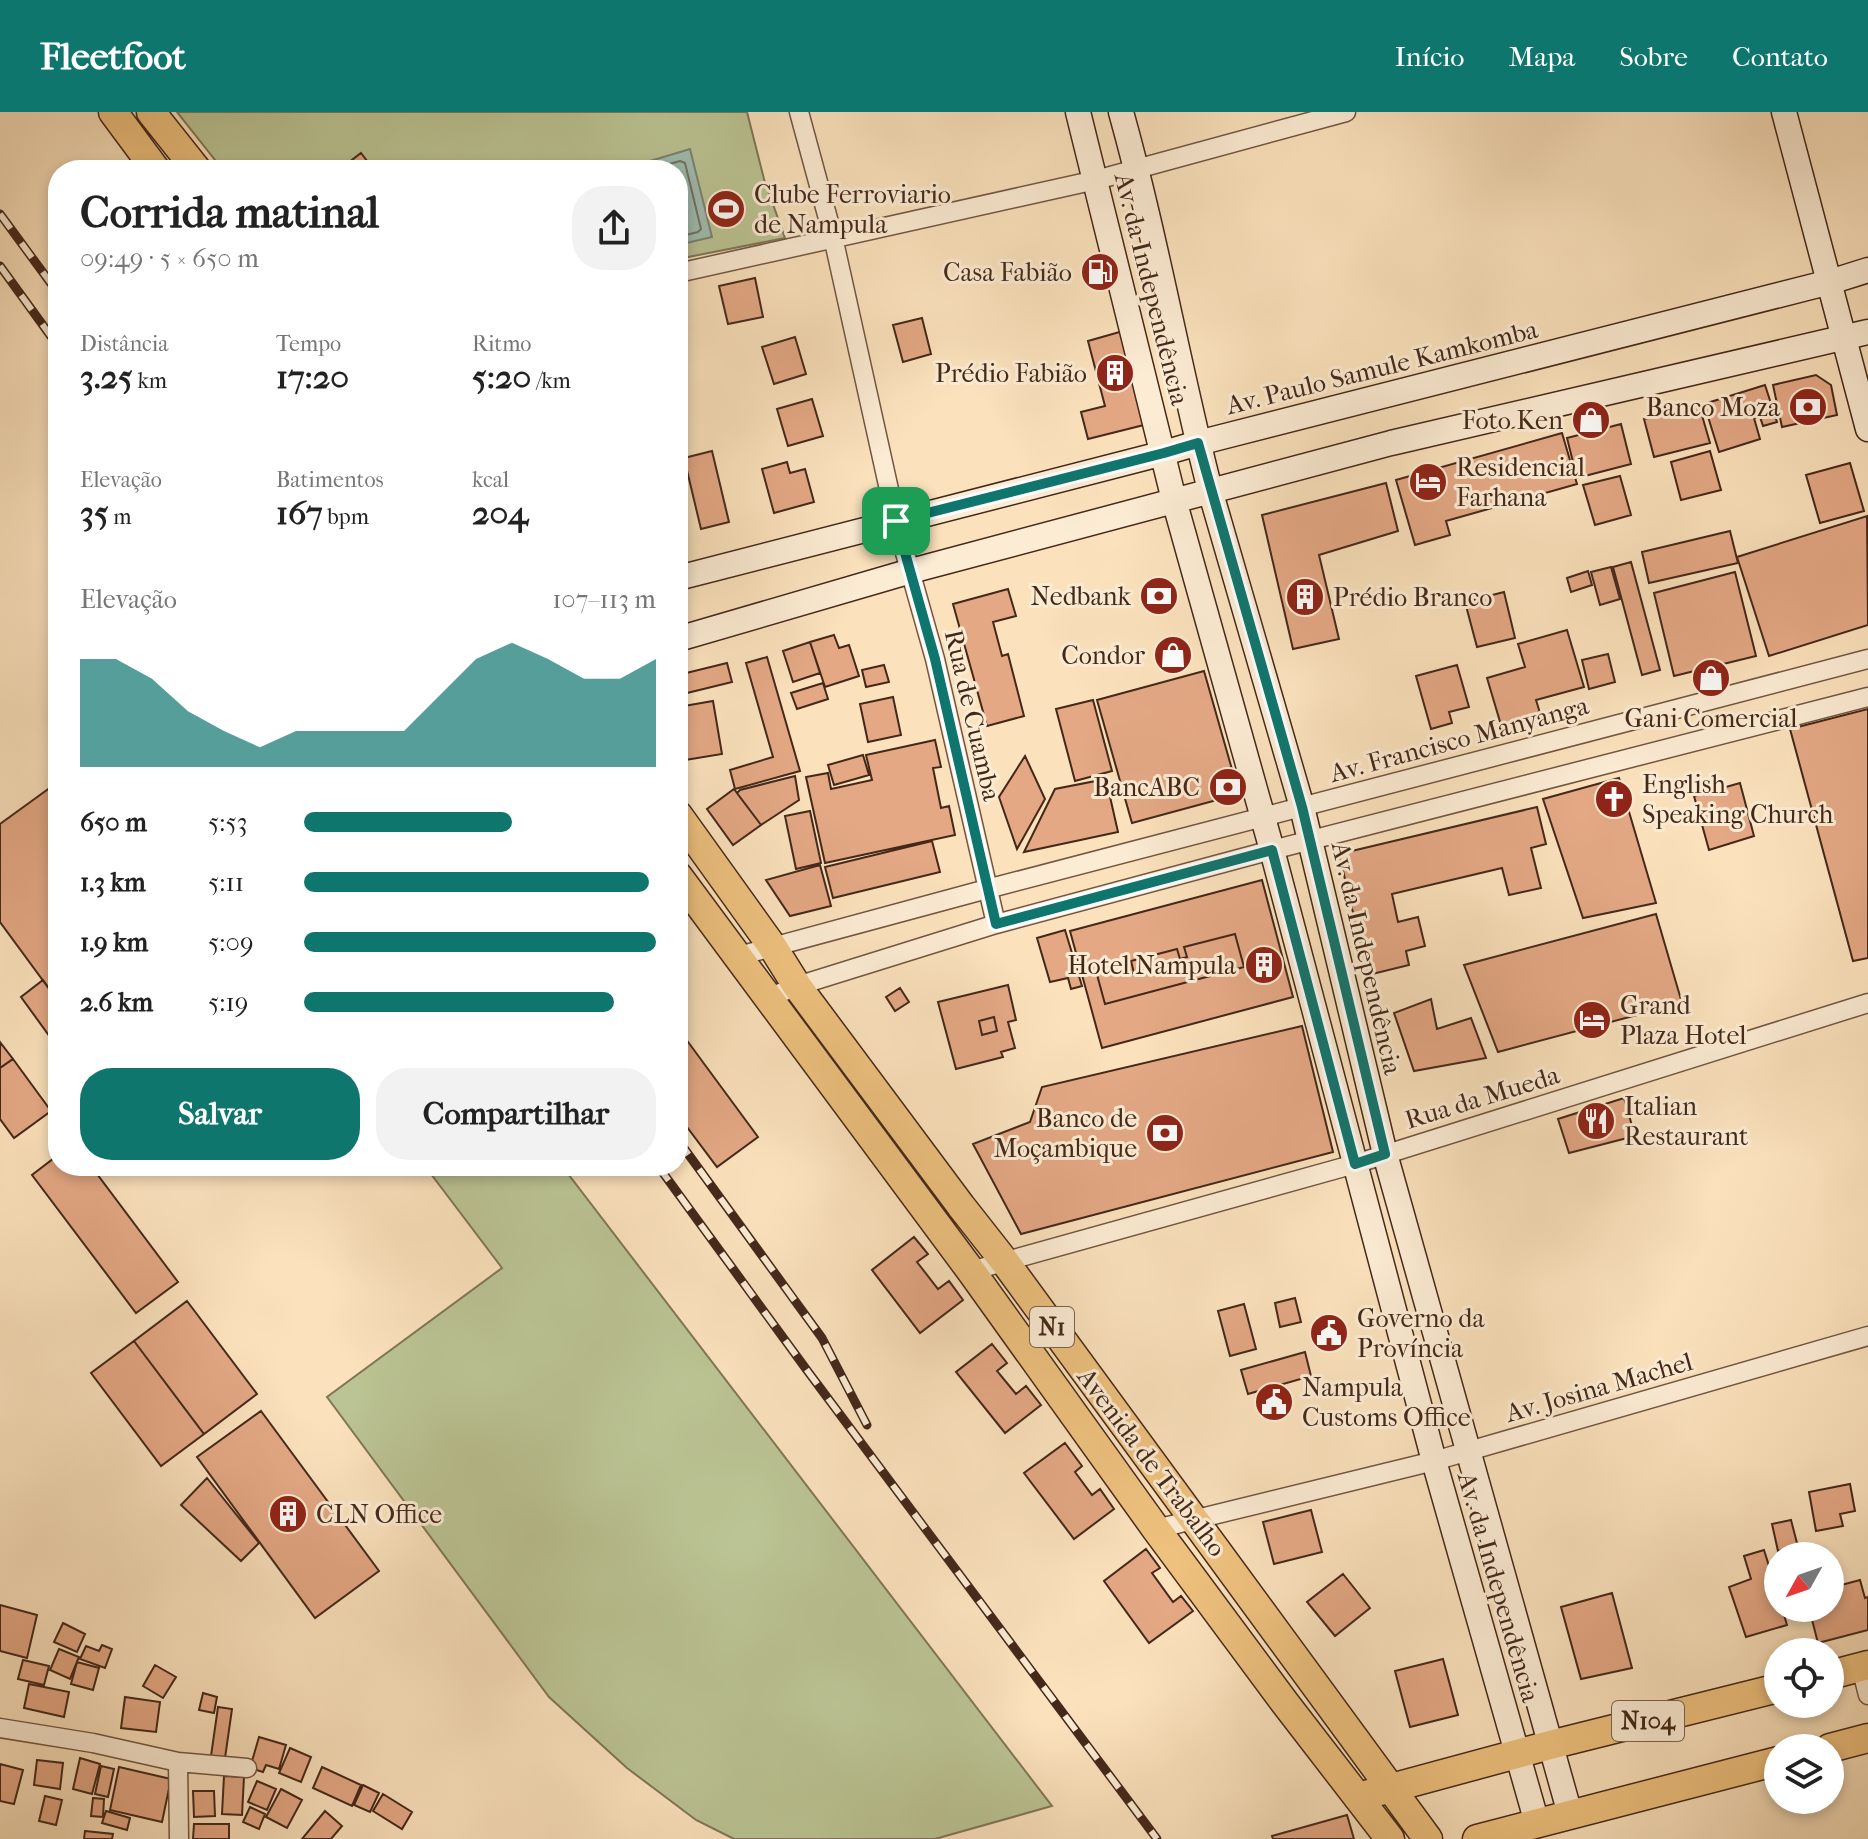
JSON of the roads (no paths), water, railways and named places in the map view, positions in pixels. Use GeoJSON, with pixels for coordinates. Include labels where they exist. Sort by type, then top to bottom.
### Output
{"type":"FeatureCollection","features":[{"type":"Feature","properties":{"kind":"main road","name":"Av. da Independência"},"geometry":{"type":"LineString","coordinates":[[1078,112],[1174,500],[1272,850],[1434,1461],[1537,1823]]}},
{"type":"Feature","properties":{"kind":"main road","name":"Av. da Independência"},"geometry":{"type":"LineString","coordinates":[[1121,112],[1137,170],[1198,443],[1302,807],[1385,1154],[1570,1814]]}},
{"type":"Feature","properties":{"kind":"main road"},"geometry":{"type":"LineString","coordinates":[[1784,112],[1868,429]]}},
{"type":"Feature","properties":{"kind":"main road"},"geometry":{"type":"LineString","coordinates":[[133,116],[152,160]]}},
{"type":"Feature","properties":{"kind":"main road"},"geometry":{"type":"LineString","coordinates":[[133,116],[185,160]]}},
{"type":"Feature","properties":{"kind":"main road","name":"Av. Paulo Samule Kamkomba"},"geometry":{"type":"LineString","coordinates":[[688,575],[1868,270]]}},
{"type":"Feature","properties":{"kind":"main road"},"geometry":{"type":"LineString","coordinates":[[688,636],[911,571],[1391,443],[1868,332]]}},
{"type":"Feature","properties":{"kind":"main road","name":"Avenida de Trabalho"},"geometry":{"type":"LineString","coordinates":[[688,829],[797,986],[1005,1262],[1428,1839]]}},
{"type":"Feature","properties":{"kind":"main road","name":"Avenida de Trabalho"},"geometry":{"type":"LineString","coordinates":[[688,889],[971,1271],[1156,1529],[1390,1839]]}},
{"type":"Feature","properties":{"kind":"main road"},"geometry":{"type":"LineString","coordinates":[[1844,1671],[1864,1666]]}},
{"type":"Feature","properties":{"kind":"main road","name":"N104"},"geometry":{"type":"LineString","coordinates":[[1358,1797],[1764,1692]]}},
{"type":"Feature","properties":{"kind":"main road"},"geometry":{"type":"LineString","coordinates":[[1844,1744],[1868,1738]]}},
{"type":"Feature","properties":{"kind":"main road"},"geometry":{"type":"LineString","coordinates":[[1477,1839],[1764,1765]]}},
{"type":"Feature","properties":{"kind":"street","name":"Rua de Cuamba"},"geometry":{"type":"LineString","coordinates":[[799,112],[833,237],[896,521],[935,659],[996,924]]}},
{"type":"Feature","properties":{"kind":"street"},"geometry":{"type":"LineString","coordinates":[[688,271],[1096,180],[1346,112]]}},
{"type":"Feature","properties":{"kind":"street","name":"Av. Francisco Manyanga"},"geometry":{"type":"LineString","coordinates":[[739,956],[1868,659]]}},
{"type":"Feature","properties":{"kind":"street"},"geometry":{"type":"LineString","coordinates":[[768,998],[797,986],[996,924],[1868,697]]}},
{"type":"Feature","properties":{"kind":"street","name":"Rua da Mueda"},"geometry":{"type":"LineString","coordinates":[[971,1271],[1355,1164],[1868,1003]]}},
{"type":"Feature","properties":{"kind":"street","name":"Av. Josina Machel"},"geometry":{"type":"LineString","coordinates":[[1156,1529],[1434,1461],[1868,1336]]}},
{"type":"Feature","properties":{"kind":"street"},"geometry":{"type":"LineString","coordinates":[[1864,1666],[1868,1695]]}},
{"type":"Feature","properties":{"kind":"street"},"geometry":{"type":"LineString","coordinates":[[0,1728],[93,1743],[178,1762],[247,1768]]}},
{"type":"Feature","properties":{"kind":"street"},"geometry":{"type":"LineString","coordinates":[[178,1762],[179,1839]]}},
{"type":"Feature","properties":{"kind":"water"},"geometry":{"type":"Polygon","coordinates":[[[690,149],[712,237],[688,243],[688,160],[653,160],[690,149]]]}},
{"type":"Feature","properties":{"kind":"railway"},"geometry":{"type":"LineString","coordinates":[[0,214],[48,279]]}},
{"type":"Feature","properties":{"kind":"railway"},"geometry":{"type":"LineString","coordinates":[[0,266],[48,332]]}},
{"type":"Feature","properties":{"kind":"railway"},"geometry":{"type":"LineString","coordinates":[[688,1154],[822,1338],[867,1425]]}},
{"type":"Feature","properties":{"kind":"railway"},"geometry":{"type":"LineString","coordinates":[[665,1176],[1157,1839]]}},
{"type":"Feature","properties":{"kind":"place","name":"Clube Ferroviario de Nampula"},"geometry":{"type":"Point","coordinates":[726,209]}},
{"type":"Feature","properties":{"kind":"place","name":"Casa Fabião"},"geometry":{"type":"Point","coordinates":[1100,272]}},
{"type":"Feature","properties":{"kind":"place","name":"Prédio Fabião"},"geometry":{"type":"Point","coordinates":[1115,373]}},
{"type":"Feature","properties":{"kind":"place","name":"Banco Moza"},"geometry":{"type":"Point","coordinates":[1808,407]}},
{"type":"Feature","properties":{"kind":"place","name":"Foto Ken"},"geometry":{"type":"Point","coordinates":[1591,420]}},
{"type":"Feature","properties":{"kind":"place","name":"Residencial Farhana"},"geometry":{"type":"Point","coordinates":[1428,482]}},
{"type":"Feature","properties":{"kind":"place","name":"Nedbank"},"geometry":{"type":"Point","coordinates":[1159,596]}},
{"type":"Feature","properties":{"kind":"place","name":"Prédio Branco"},"geometry":{"type":"Point","coordinates":[1305,597]}},
{"type":"Feature","properties":{"kind":"place","name":"Condor"},"geometry":{"type":"Point","coordinates":[1173,655]}},
{"type":"Feature","properties":{"kind":"place","name":"Gani Comercial"},"geometry":{"type":"Point","coordinates":[1711,678]}},
{"type":"Feature","properties":{"kind":"place","name":"BancABC"},"geometry":{"type":"Point","coordinates":[1228,787]}},
{"type":"Feature","properties":{"kind":"place","name":"English Speaking Church"},"geometry":{"type":"Point","coordinates":[1614,799]}},
{"type":"Feature","properties":{"kind":"place","name":"Hotel Nampula"},"geometry":{"type":"Point","coordinates":[1264,965]}},
{"type":"Feature","properties":{"kind":"place","name":"Grand Plaza Hotel"},"geometry":{"type":"Point","coordinates":[1592,1020]}},
{"type":"Feature","properties":{"kind":"place","name":"Italian Restaurant"},"geometry":{"type":"Point","coordinates":[1596,1121]}},
{"type":"Feature","properties":{"kind":"place","name":"Banco de Moçambique"},"geometry":{"type":"Point","coordinates":[1165,1133]}},
{"type":"Feature","properties":{"kind":"place","name":"Governo da Província"},"geometry":{"type":"Point","coordinates":[1329,1333]}},
{"type":"Feature","properties":{"kind":"place","name":"Nampula Customs Office"},"geometry":{"type":"Point","coordinates":[1274,1402]}},
{"type":"Feature","properties":{"kind":"place","name":"CLN Office"},"geometry":{"type":"Point","coordinates":[288,1514]}}]}
